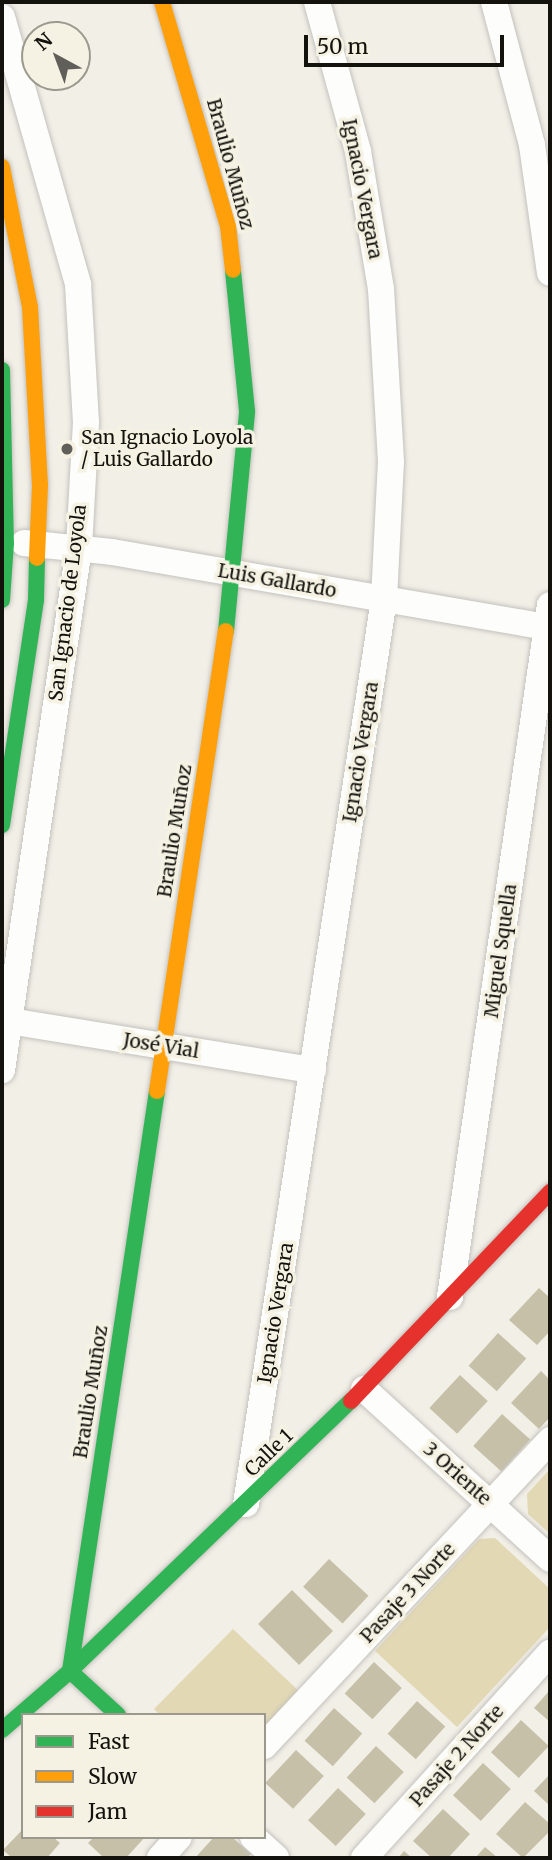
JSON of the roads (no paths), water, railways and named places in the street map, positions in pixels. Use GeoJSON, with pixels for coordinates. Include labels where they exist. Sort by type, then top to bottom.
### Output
{"type":"FeatureCollection","features":[{"type":"Feature","properties":{"kind":"street","name":"Braulio Muñoz"},"geometry":{"type":"LineString","coordinates":[[69,1671],[235,574],[247,411],[228,226],[162,2]]}},
{"type":"Feature","properties":{"kind":"street","name":"Ignacio Vergara"},"geometry":{"type":"LineString","coordinates":[[246,1504],[384,599],[390,462],[381,289],[358,151],[317,2]]}},
{"type":"Feature","properties":{"kind":"street"},"geometry":{"type":"LineString","coordinates":[[494,2],[541,143],[550,273]]}},
{"type":"Feature","properties":{"kind":"street","name":"San Ignacio de Loyola"},"geometry":{"type":"LineString","coordinates":[[2,17],[78,284],[86,422],[79,548],[2,1070]]}},
{"type":"Feature","properties":{"kind":"street","name":"San Ignacio de Loyola"},"geometry":{"type":"LineString","coordinates":[[2,167],[30,307],[38,425],[39,544],[36,600],[2,825]]}},
{"type":"Feature","properties":{"kind":"street"},"geometry":{"type":"LineString","coordinates":[[2,370],[2,600]]}},
{"type":"Feature","properties":{"kind":"street","name":"Luis Gallardo"},"geometry":{"type":"LineString","coordinates":[[4,543],[79,548],[384,599],[549,620]]}},
{"type":"Feature","properties":{"kind":"street","name":"Miguel Squella"},"geometry":{"type":"LineString","coordinates":[[450,1297],[549,620]]}},
{"type":"Feature","properties":{"kind":"street","name":"José Vial"},"geometry":{"type":"LineString","coordinates":[[9,1021],[313,1070]]}},
{"type":"Feature","properties":{"kind":"street","name":"Calle 1"},"geometry":{"type":"LineString","coordinates":[[21,1713],[246,1504],[364,1389],[550,1192]]}},
{"type":"Feature","properties":{"kind":"street","name":"3 Oriente"},"geometry":{"type":"LineString","coordinates":[[364,1389],[550,1559]]}},
{"type":"Feature","properties":{"kind":"street","name":"Pasaje 3 Norte"},"geometry":{"type":"LineString","coordinates":[[266,1744],[550,1440]]}},
{"type":"Feature","properties":{"kind":"street","name":"Pasaje 2 Norte"},"geometry":{"type":"LineString","coordinates":[[363,1858],[550,1653]]}},
{"type":"Feature","properties":{"kind":"street"},"geometry":{"type":"LineString","coordinates":[[69,1671],[116,1713]]}},
{"type":"Feature","properties":{"kind":"street","name":"Calle 1"},"geometry":{"type":"LineString","coordinates":[[2,1730],[21,1713]]}},
{"type":"Feature","properties":{"kind":"street"},"geometry":{"type":"LineString","coordinates":[[160,1858],[177,1839]]}},
{"type":"Feature","properties":{"kind":"street"},"geometry":{"type":"LineString","coordinates":[[255,1839],[276,1858]]}},
{"type":"Feature","properties":{"kind":"place","name":"San Ignacio Loyola / Luis Gallardo"},"geometry":{"type":"Point","coordinates":[67,449]}}]}
